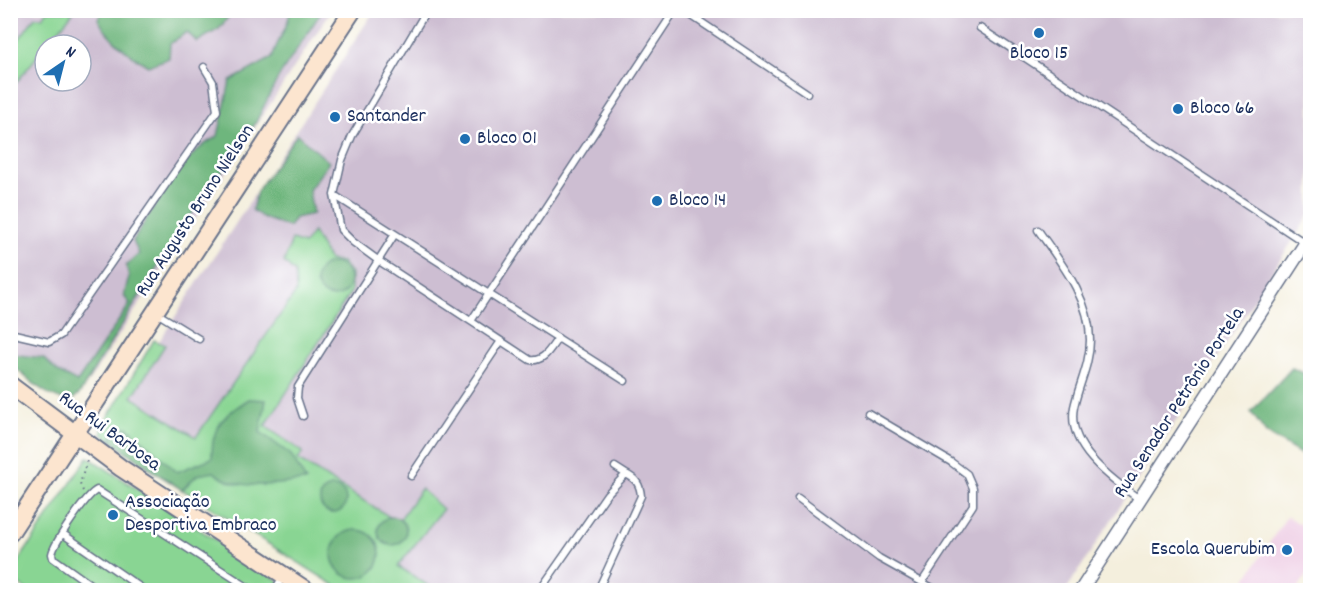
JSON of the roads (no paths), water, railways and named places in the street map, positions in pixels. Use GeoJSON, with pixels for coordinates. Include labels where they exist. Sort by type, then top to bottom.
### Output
{"type":"FeatureCollection","features":[{"type":"Feature","properties":{"kind":"main road","name":"Rua Augusto Bruno Nielson"},"geometry":{"type":"LineString","coordinates":[[10,532],[353,10]]}},
{"type":"Feature","properties":{"kind":"main road","name":"Rua Rui Barbosa"},"geometry":{"type":"LineString","coordinates":[[10,385],[279,583],[306,591]]}},
{"type":"Feature","properties":{"kind":"street","name":"Rua Senador Petrônio Portela"},"geometry":{"type":"LineString","coordinates":[[1082,591],[1308,240]]}},
{"type":"Feature","properties":{"kind":"lane"},"geometry":{"type":"LineString","coordinates":[[427,10],[352,136],[342,159],[334,195],[341,230],[379,261],[530,360],[537,361],[558,338]]}},
{"type":"Feature","properties":{"kind":"lane"},"geometry":{"type":"LineString","coordinates":[[471,321],[675,10]]}},
{"type":"Feature","properties":{"kind":"lane"},"geometry":{"type":"LineString","coordinates":[[682,10],[807,93]]}},
{"type":"Feature","properties":{"kind":"lane"},"geometry":{"type":"LineString","coordinates":[[980,28],[1308,240]]}},
{"type":"Feature","properties":{"kind":"lane"},"geometry":{"type":"LineString","coordinates":[[10,333],[48,342],[61,335],[217,111],[213,82],[204,67]]}},
{"type":"Feature","properties":{"kind":"lane"},"geometry":{"type":"LineString","coordinates":[[334,195],[625,381]]}},
{"type":"Feature","properties":{"kind":"lane"},"geometry":{"type":"LineString","coordinates":[[1038,230],[1068,274],[1084,307],[1090,339],[1089,359],[1074,410],[1077,433],[1088,456],[1140,500]]}},
{"type":"Feature","properties":{"kind":"lane"},"geometry":{"type":"LineString","coordinates":[[303,416],[297,398],[298,387],[395,234]]}},
{"type":"Feature","properties":{"kind":"lane"},"geometry":{"type":"LineString","coordinates":[[155,312],[199,339]]}},
{"type":"Feature","properties":{"kind":"lane"},"geometry":{"type":"LineString","coordinates":[[411,476],[501,341]]}},
{"type":"Feature","properties":{"kind":"lane"},"geometry":{"type":"LineString","coordinates":[[868,413],[951,462],[967,474],[973,488],[973,505],[922,582]]}},
{"type":"Feature","properties":{"kind":"lane"},"geometry":{"type":"LineString","coordinates":[[598,591],[641,496],[640,488],[634,479],[615,467]]}},
{"type":"Feature","properties":{"kind":"lane"},"geometry":{"type":"LineString","coordinates":[[540,591],[607,494],[626,474]]}},
{"type":"Feature","properties":{"kind":"lane"},"geometry":{"type":"LineString","coordinates":[[98,591],[52,558],[53,550],[87,499],[93,491],[102,490],[252,591]]}},
{"type":"Feature","properties":{"kind":"lane"},"geometry":{"type":"LineString","coordinates":[[798,498],[879,558],[936,591]]}},
{"type":"Feature","properties":{"kind":"lane"},"geometry":{"type":"LineString","coordinates":[[63,534],[144,591]]}},
{"type":"Feature","properties":{"kind":"place","name":"Bloco 15"},"geometry":{"type":"Point","coordinates":[1039,33]}},
{"type":"Feature","properties":{"kind":"place","name":"Bloco 66"},"geometry":{"type":"Point","coordinates":[1178,109]}},
{"type":"Feature","properties":{"kind":"place","name":"Santander"},"geometry":{"type":"Point","coordinates":[335,117]}},
{"type":"Feature","properties":{"kind":"place","name":"Bloco 01"},"geometry":{"type":"Point","coordinates":[465,139]}},
{"type":"Feature","properties":{"kind":"place","name":"Bloco 14"},"geometry":{"type":"Point","coordinates":[657,201]}},
{"type":"Feature","properties":{"kind":"place","name":"Associação Desportiva Embraco"},"geometry":{"type":"Point","coordinates":[113,515]}},
{"type":"Feature","properties":{"kind":"place","name":"Escola Querubim"},"geometry":{"type":"Point","coordinates":[1287,550]}}]}
